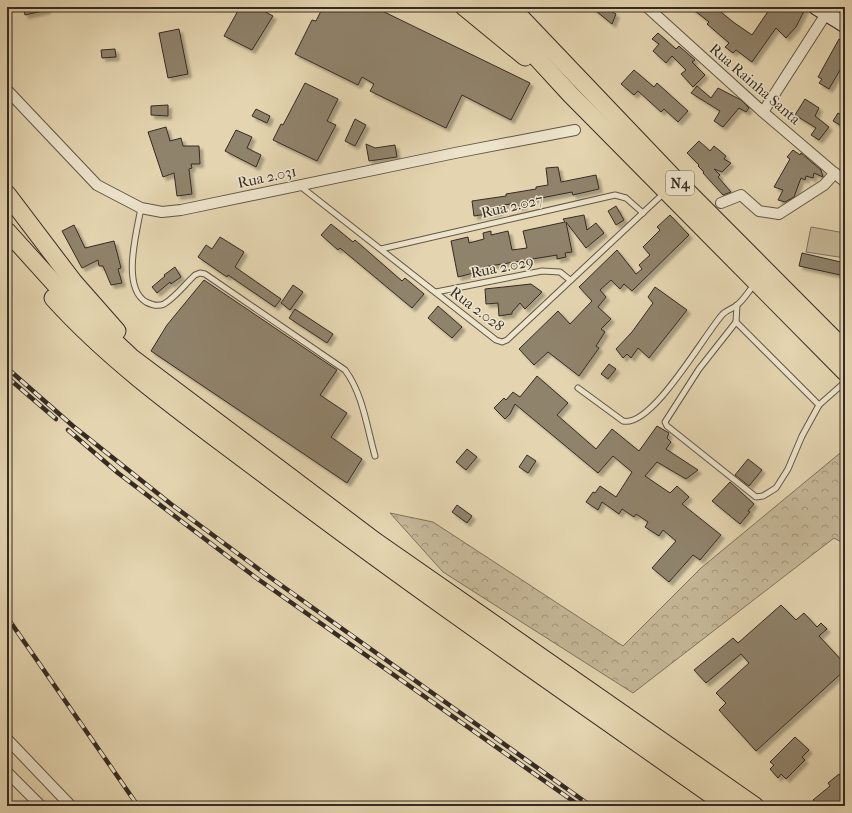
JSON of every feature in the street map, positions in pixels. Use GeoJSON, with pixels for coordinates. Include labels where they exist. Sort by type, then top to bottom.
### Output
{"type":"FeatureCollection","features":[{"type":"Feature","properties":{"kind":"highway"},"geometry":{"type":"LineString","coordinates":[[464,7],[570,94]]}},
{"type":"Feature","properties":{"kind":"highway","name":"N4"},"geometry":{"type":"LineString","coordinates":[[490,7],[570,94],[667,190],[756,282],[838,354]]}},
{"type":"Feature","properties":{"kind":"highway","name":"N4"},"geometry":{"type":"LineString","coordinates":[[515,9],[838,354],[845,372]]}},
{"type":"Feature","properties":{"kind":"highway"},"geometry":{"type":"LineString","coordinates":[[7,194],[73,281],[131,347],[192,402]]}},
{"type":"Feature","properties":{"kind":"highway"},"geometry":{"type":"LineString","coordinates":[[7,231],[63,293],[125,352],[375,541],[755,806]]}},
{"type":"Feature","properties":{"kind":"highway"},"geometry":{"type":"LineString","coordinates":[[7,247],[70,316],[122,366],[185,415],[359,546],[727,806]]}},
{"type":"Feature","properties":{"kind":"main road"},"geometry":{"type":"LineString","coordinates":[[824,9],[845,25]]}},
{"type":"Feature","properties":{"kind":"street","name":"Rua Rainha Santa"},"geometry":{"type":"LineString","coordinates":[[647,7],[763,112],[845,182]]}},
{"type":"Feature","properties":{"kind":"street"},"geometry":{"type":"LineString","coordinates":[[763,112],[824,9]]}},
{"type":"Feature","properties":{"kind":"street","name":"Rua 2.031"},"geometry":{"type":"LineString","coordinates":[[7,90],[97,185],[141,208],[162,212],[181,210],[455,153],[575,130]]}},
{"type":"Feature","properties":{"kind":"street"},"geometry":{"type":"LineString","coordinates":[[721,203],[740,195],[759,211],[779,214],[824,185],[835,173]]}},
{"type":"Feature","properties":{"kind":"street"},"geometry":{"type":"LineString","coordinates":[[7,740],[71,806]]}},
{"type":"Feature","properties":{"kind":"street"},"geometry":{"type":"LineString","coordinates":[[7,772],[41,806]]}},
{"type":"Feature","properties":{"kind":"lane","name":"Rua 2.028"},"geometry":{"type":"LineString","coordinates":[[299,186],[496,340],[502,342],[507,340],[667,190]]}},
{"type":"Feature","properties":{"kind":"lane","name":"Rua 2.027"},"geometry":{"type":"LineString","coordinates":[[381,249],[615,195],[626,198],[643,213]]}},
{"type":"Feature","properties":{"kind":"lane"},"geometry":{"type":"LineString","coordinates":[[141,208],[132,265],[135,287],[141,298],[152,305],[163,304],[172,298],[195,275],[200,273],[205,274],[345,370],[352,380],[361,404],[375,456]]}},
{"type":"Feature","properties":{"kind":"lane","name":"Rua 2.029"},"geometry":{"type":"LineString","coordinates":[[436,292],[542,271],[560,272],[570,280]]}},
{"type":"Feature","properties":{"kind":"lane"},"geometry":{"type":"LineString","coordinates":[[578,388],[623,421],[631,421],[641,416],[666,393],[723,314],[737,305],[756,282]]}},
{"type":"Feature","properties":{"kind":"lane"},"geometry":{"type":"LineString","coordinates":[[737,305],[736,322],[666,418],[665,422],[667,426],[756,497],[763,496],[776,488],[788,469],[802,436],[819,405],[845,382]]}},
{"type":"Feature","properties":{"kind":"lane"},"geometry":{"type":"LineString","coordinates":[[736,322],[819,405]]}},
{"type":"Feature","properties":{"kind":"green space"},"geometry":{"type":"Polygon","coordinates":[[[811,227],[845,233],[845,258],[806,252],[811,227]]]}},
{"type":"Feature","properties":{"kind":"green space"},"geometry":{"type":"Polygon","coordinates":[[[845,449],[845,544],[834,538],[633,693],[443,572],[390,513],[433,522],[623,646],[701,568],[845,449]]]}},
{"type":"Feature","properties":{"kind":"building"},"geometry":{"type":"Polygon","coordinates":[[[23,7],[47,7],[47,10],[25,15],[23,7]]]}},
{"type":"Feature","properties":{"kind":"building"},"geometry":{"type":"Polygon","coordinates":[[[240,7],[256,7],[273,16],[252,50],[224,36],[240,7]]]}},
{"type":"Feature","properties":{"kind":"building"},"geometry":{"type":"Polygon","coordinates":[[[323,7],[374,7],[530,83],[511,120],[462,95],[446,128],[370,91],[374,84],[362,77],[358,85],[295,54],[312,20],[316,21],[323,7]]]}},
{"type":"Feature","properties":{"kind":"building"},"geometry":{"type":"Polygon","coordinates":[[[591,7],[604,7],[616,14],[612,24],[591,7]]]}},
{"type":"Feature","properties":{"kind":"building"},"geometry":{"type":"Polygon","coordinates":[[[690,7],[715,7],[752,35],[771,7],[806,7],[796,27],[786,38],[776,28],[752,62],[736,50],[733,53],[725,47],[729,43],[707,24],[709,22],[690,7]]]}},
{"type":"Feature","properties":{"kind":"building"},"geometry":{"type":"Polygon","coordinates":[[[179,29],[188,74],[168,78],[159,33],[179,29]]]}},
{"type":"Feature","properties":{"kind":"building"},"geometry":{"type":"Polygon","coordinates":[[[658,33],[676,49],[679,46],[695,60],[692,62],[705,75],[693,87],[681,74],[686,70],[672,56],[666,63],[653,51],[659,44],[652,39],[658,33]]]}},
{"type":"Feature","properties":{"kind":"building"},"geometry":{"type":"Polygon","coordinates":[[[839,39],[845,42],[845,74],[840,70],[829,89],[819,83],[822,79],[818,77],[839,39]]]}},
{"type":"Feature","properties":{"kind":"building"},"geometry":{"type":"Polygon","coordinates":[[[115,49],[116,57],[102,58],[101,50],[115,49]]]}},
{"type":"Feature","properties":{"kind":"building"},"geometry":{"type":"Polygon","coordinates":[[[634,70],[654,87],[657,83],[688,111],[678,122],[664,109],[661,112],[638,91],[634,95],[621,84],[634,70]]]}},
{"type":"Feature","properties":{"kind":"building"},"geometry":{"type":"Polygon","coordinates":[[[305,83],[338,99],[327,121],[336,125],[317,161],[273,140],[281,124],[283,125],[305,83]]]}},
{"type":"Feature","properties":{"kind":"building"},"geometry":{"type":"Polygon","coordinates":[[[697,86],[711,98],[718,88],[741,100],[749,108],[746,112],[739,108],[723,127],[714,121],[720,111],[691,93],[697,86]]]}},
{"type":"Feature","properties":{"kind":"building"},"geometry":{"type":"Polygon","coordinates":[[[805,99],[819,108],[815,116],[829,127],[819,140],[811,135],[816,128],[795,115],[805,99]]]}},
{"type":"Feature","properties":{"kind":"building"},"geometry":{"type":"Polygon","coordinates":[[[168,105],[168,116],[151,115],[151,106],[168,105]]]}},
{"type":"Feature","properties":{"kind":"building"},"geometry":{"type":"Polygon","coordinates":[[[256,109],[270,116],[267,123],[252,116],[256,109]]]}},
{"type":"Feature","properties":{"kind":"building"},"geometry":{"type":"Polygon","coordinates":[[[838,113],[845,117],[845,128],[833,121],[838,113]]]}},
{"type":"Feature","properties":{"kind":"building"},"geometry":{"type":"Polygon","coordinates":[[[355,119],[366,125],[355,146],[345,141],[355,119]]]}},
{"type":"Feature","properties":{"kind":"building"},"geometry":{"type":"Polygon","coordinates":[[[166,127],[170,141],[181,138],[183,146],[199,146],[200,164],[191,164],[192,168],[189,169],[192,194],[177,196],[174,173],[163,177],[148,132],[166,127]]]}},
{"type":"Feature","properties":{"kind":"building"},"geometry":{"type":"Polygon","coordinates":[[[236,130],[252,137],[247,148],[261,155],[256,167],[225,151],[236,130]]]}},
{"type":"Feature","properties":{"kind":"building"},"geometry":{"type":"Polygon","coordinates":[[[699,141],[710,151],[714,146],[726,156],[724,159],[731,163],[722,172],[714,169],[720,175],[718,177],[731,192],[723,195],[703,173],[704,172],[698,166],[699,165],[687,153],[699,141]]]}},
{"type":"Feature","properties":{"kind":"building"},"geometry":{"type":"Polygon","coordinates":[[[366,144],[375,148],[395,145],[397,157],[369,161],[366,144]]]}},
{"type":"Feature","properties":{"kind":"building"},"geometry":{"type":"Polygon","coordinates":[[[793,150],[800,155],[801,153],[821,170],[823,177],[814,173],[813,178],[806,176],[805,180],[801,178],[794,197],[785,202],[778,200],[783,190],[774,187],[790,159],[787,157],[793,150]]]}},
{"type":"Feature","properties":{"kind":"building"},"geometry":{"type":"Polygon","coordinates":[[[558,167],[561,182],[596,175],[599,189],[573,195],[572,192],[531,200],[523,202],[524,206],[517,207],[516,203],[499,206],[499,212],[474,216],[472,201],[506,196],[506,194],[536,189],[536,187],[548,185],[546,168],[558,167]]]}},
{"type":"Feature","properties":{"kind":"building"},"geometry":{"type":"Polygon","coordinates":[[[616,206],[624,220],[616,225],[608,211],[616,206]]]}},
{"type":"Feature","properties":{"kind":"building"},"geometry":{"type":"Polygon","coordinates":[[[584,215],[587,230],[596,223],[604,233],[586,248],[566,222],[572,252],[565,253],[566,257],[557,259],[557,255],[484,267],[485,270],[458,277],[451,241],[468,237],[469,243],[484,239],[483,233],[491,231],[491,235],[508,231],[512,250],[527,248],[523,231],[565,222],[563,219],[584,215]]]}},
{"type":"Feature","properties":{"kind":"building"},"geometry":{"type":"Polygon","coordinates":[[[670,215],[689,235],[632,291],[624,284],[620,289],[611,280],[600,290],[606,297],[598,307],[611,319],[601,329],[605,332],[596,346],[599,348],[579,376],[548,352],[534,365],[519,349],[558,311],[570,324],[592,301],[579,287],[617,250],[636,274],[642,269],[639,265],[650,255],[643,247],[660,230],[657,227],[670,215]]]}},
{"type":"Feature","properties":{"kind":"building"},"geometry":{"type":"Polygon","coordinates":[[[331,224],[353,242],[355,240],[402,281],[405,278],[424,294],[412,308],[340,248],[338,250],[321,235],[331,224]]]}},
{"type":"Feature","properties":{"kind":"building"},"geometry":{"type":"Polygon","coordinates":[[[74,225],[85,248],[114,241],[121,268],[118,269],[122,283],[111,285],[103,266],[99,266],[98,260],[82,268],[62,231],[74,225]]]}},
{"type":"Feature","properties":{"kind":"building"},"geometry":{"type":"Polygon","coordinates":[[[220,237],[244,252],[235,267],[281,299],[275,307],[228,275],[227,277],[198,257],[206,245],[212,249],[220,237]]]}},
{"type":"Feature","properties":{"kind":"building"},"geometry":{"type":"Polygon","coordinates":[[[802,253],[845,263],[845,276],[799,266],[802,253]]]}},
{"type":"Feature","properties":{"kind":"building"},"geometry":{"type":"Polygon","coordinates":[[[175,267],[181,277],[171,284],[170,282],[157,293],[152,287],[175,267]]]}},
{"type":"Feature","properties":{"kind":"building"},"geometry":{"type":"Polygon","coordinates":[[[204,280],[337,370],[320,395],[347,413],[331,437],[362,459],[347,483],[151,351],[167,325],[204,280]]]}},
{"type":"Feature","properties":{"kind":"building"},"geometry":{"type":"Polygon","coordinates":[[[531,284],[542,292],[525,309],[520,303],[512,314],[499,316],[498,303],[486,304],[485,289],[531,284]]]}},
{"type":"Feature","properties":{"kind":"building"},"geometry":{"type":"Polygon","coordinates":[[[293,285],[303,292],[290,310],[281,303],[293,285]]]}},
{"type":"Feature","properties":{"kind":"building"},"geometry":{"type":"Polygon","coordinates":[[[655,287],[687,310],[649,358],[638,348],[631,358],[627,354],[623,358],[616,349],[632,332],[653,303],[648,297],[655,287]]]}},
{"type":"Feature","properties":{"kind":"building"},"geometry":{"type":"Polygon","coordinates":[[[438,306],[462,327],[452,338],[428,318],[438,306]]]}},
{"type":"Feature","properties":{"kind":"building"},"geometry":{"type":"Polygon","coordinates":[[[295,309],[333,334],[327,343],[289,318],[295,309]]]}},
{"type":"Feature","properties":{"kind":"building"},"geometry":{"type":"Polygon","coordinates":[[[609,364],[616,369],[608,379],[601,374],[609,364]]]}},
{"type":"Feature","properties":{"kind":"building"},"geometry":{"type":"Polygon","coordinates":[[[537,376],[568,403],[557,415],[596,449],[612,429],[639,451],[657,426],[669,433],[667,438],[671,442],[666,449],[698,470],[686,479],[657,462],[645,476],[670,493],[677,486],[689,497],[682,504],[721,535],[700,560],[693,555],[669,582],[652,568],[676,541],[663,530],[659,536],[645,527],[648,522],[636,514],[634,517],[622,509],[619,514],[602,502],[598,510],[586,502],[593,492],[595,493],[600,486],[616,497],[632,472],[613,456],[598,473],[515,404],[510,414],[505,419],[494,408],[504,398],[506,400],[513,392],[520,397],[537,376]]]}},
{"type":"Feature","properties":{"kind":"building"},"geometry":{"type":"Polygon","coordinates":[[[467,449],[477,457],[466,470],[456,462],[467,449]]]}},
{"type":"Feature","properties":{"kind":"building"},"geometry":{"type":"Polygon","coordinates":[[[527,455],[536,461],[528,473],[519,467],[527,455]]]}},
{"type":"Feature","properties":{"kind":"building"},"geometry":{"type":"Polygon","coordinates":[[[748,459],[762,470],[749,486],[735,475],[748,459]]]}},
{"type":"Feature","properties":{"kind":"building"},"geometry":{"type":"Polygon","coordinates":[[[730,482],[754,504],[748,511],[750,512],[740,524],[712,501],[730,482]]]}},
{"type":"Feature","properties":{"kind":"building"},"geometry":{"type":"Polygon","coordinates":[[[457,505],[472,516],[467,523],[452,512],[457,505]]]}},
{"type":"Feature","properties":{"kind":"building"},"geometry":{"type":"Polygon","coordinates":[[[781,605],[796,620],[804,613],[817,627],[821,623],[827,629],[819,636],[845,664],[845,670],[756,751],[719,710],[726,703],[716,693],[749,663],[741,654],[706,683],[694,670],[733,638],[738,643],[781,605]]]}},
{"type":"Feature","properties":{"kind":"building"},"geometry":{"type":"Polygon","coordinates":[[[795,737],[809,750],[802,757],[805,760],[786,779],[781,774],[778,778],[770,769],[774,765],[770,762],[795,737]]]}},
{"type":"Feature","properties":{"kind":"building"},"geometry":{"type":"Polygon","coordinates":[[[839,774],[845,782],[845,806],[818,806],[813,800],[830,786],[828,783],[839,774]]]}},
{"type":"Feature","properties":{"kind":"railway"},"geometry":{"type":"LineString","coordinates":[[7,368],[73,426],[171,504],[264,573],[591,806]]}},
{"type":"Feature","properties":{"kind":"railway"},"geometry":{"type":"LineString","coordinates":[[7,377],[56,419]]}},
{"type":"Feature","properties":{"kind":"railway"},"geometry":{"type":"LineString","coordinates":[[68,430],[118,473],[255,577],[580,806]]}},
{"type":"Feature","properties":{"kind":"railway"},"geometry":{"type":"LineString","coordinates":[[7,617],[138,806]]}}]}
